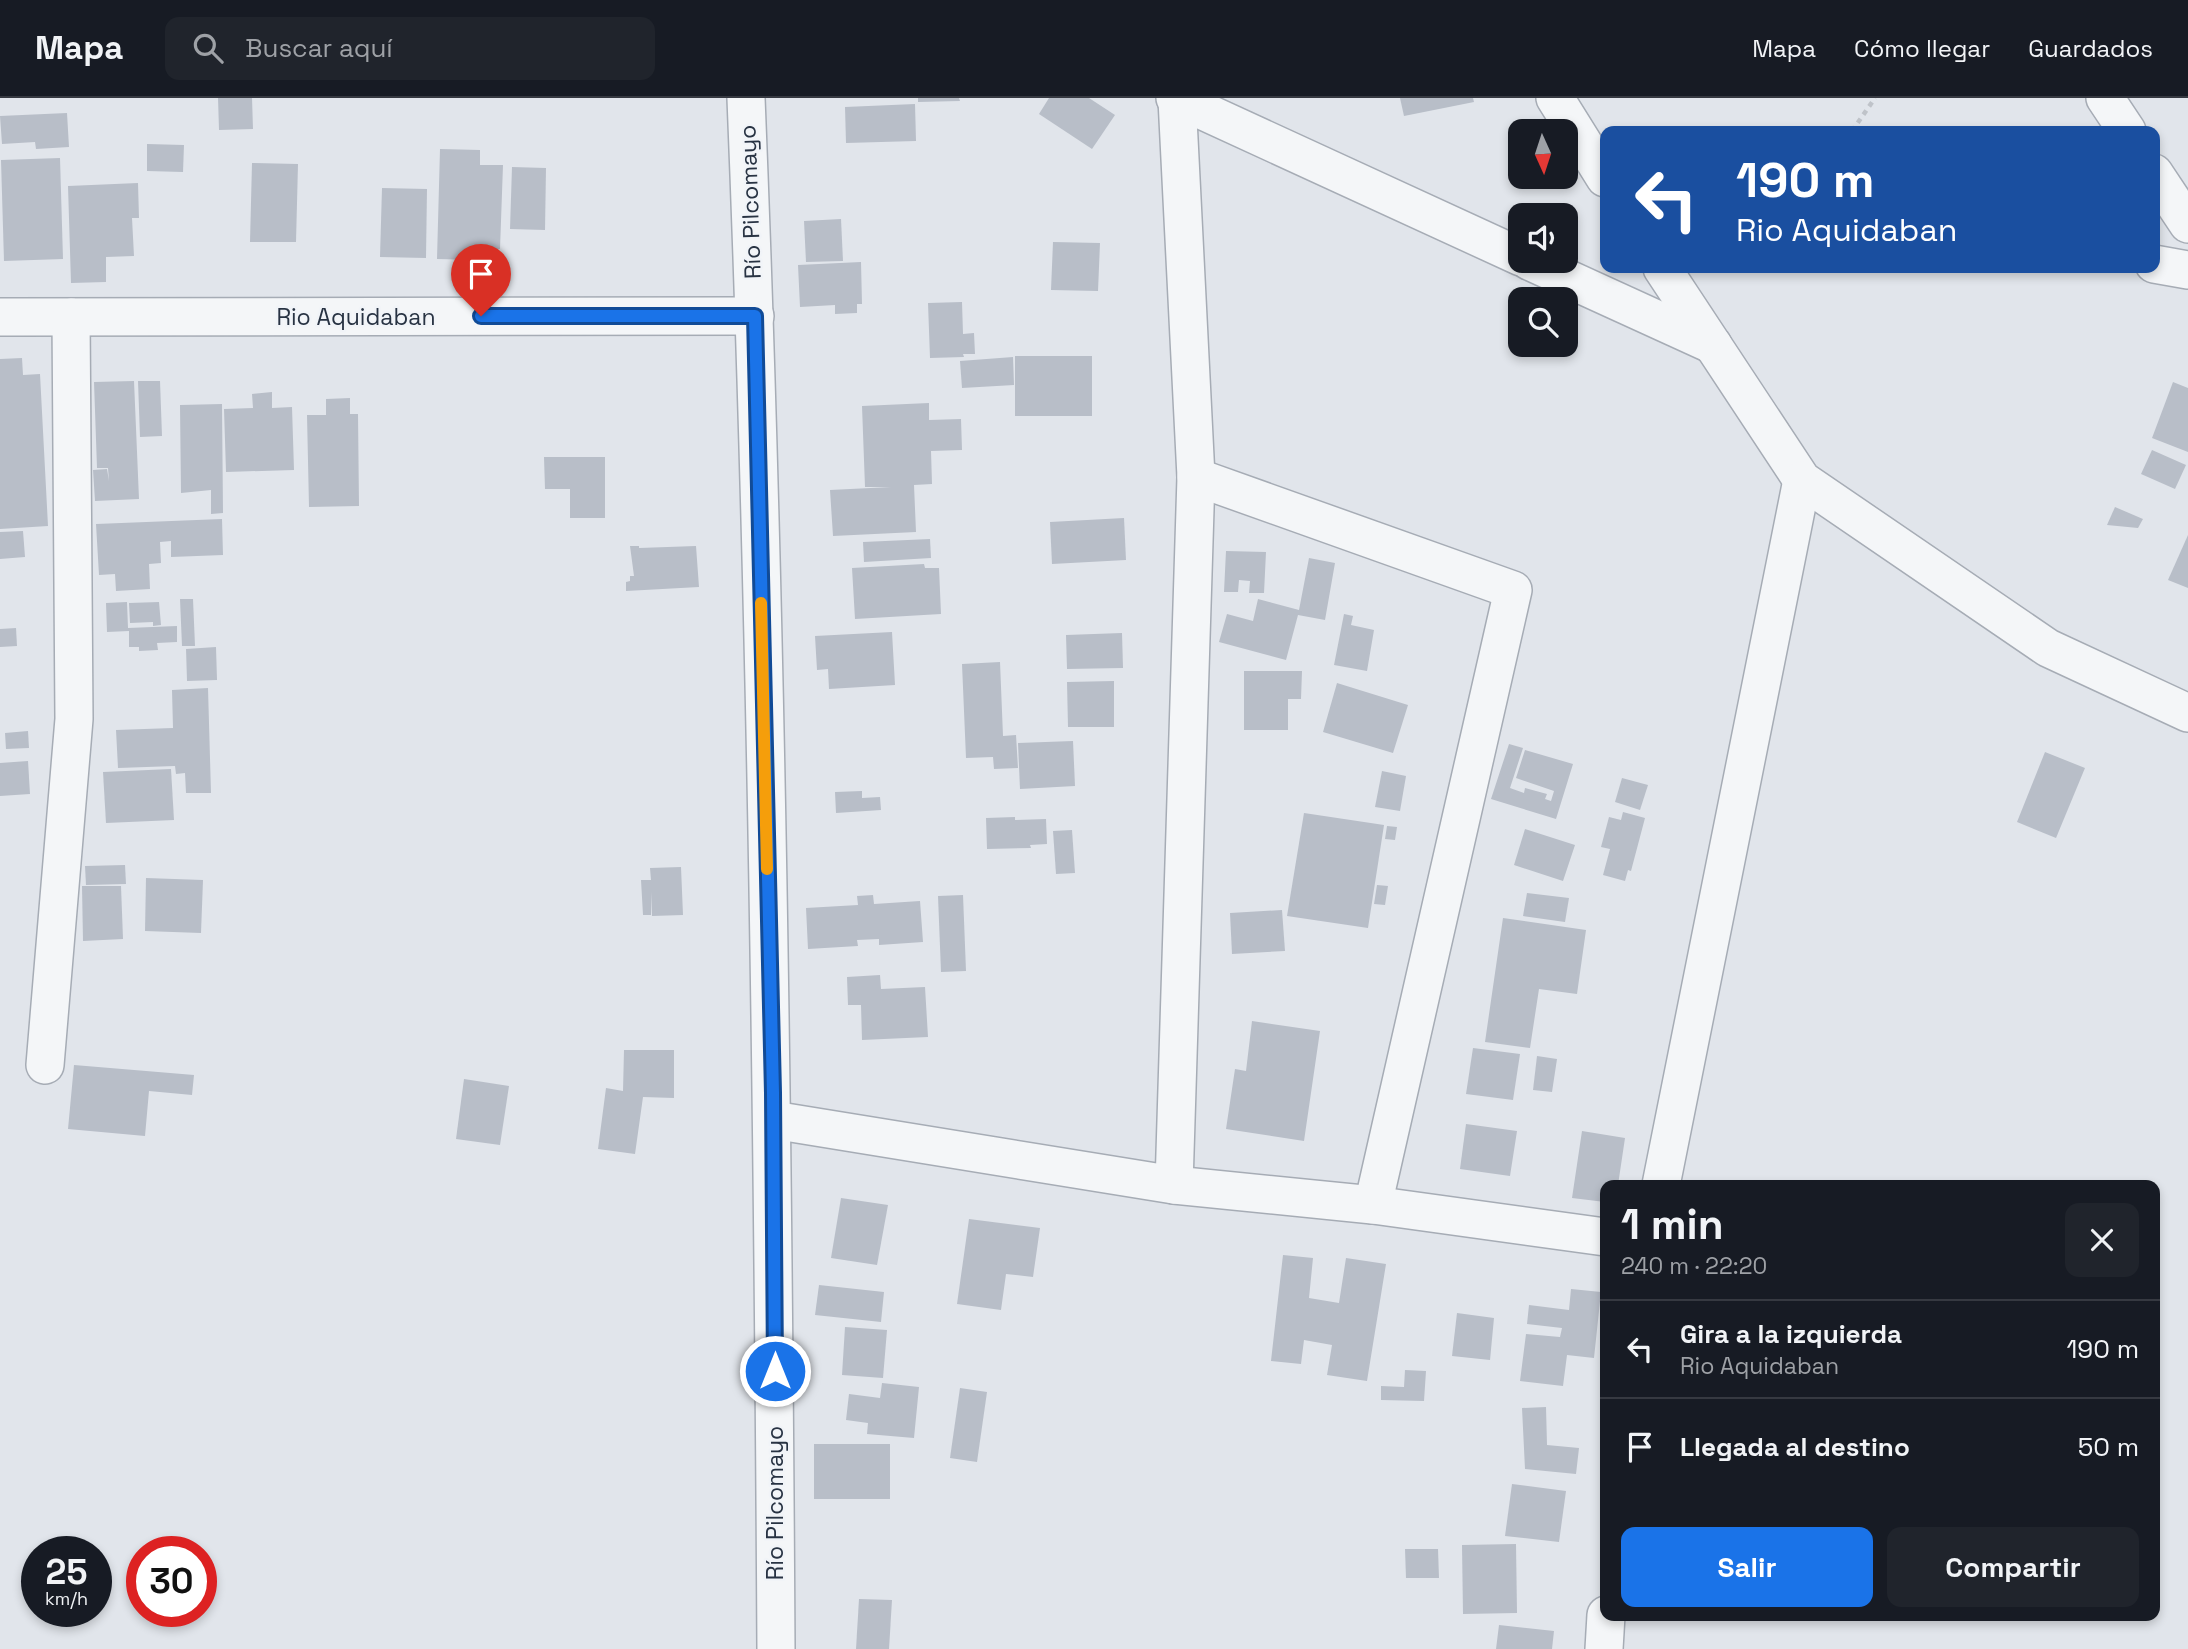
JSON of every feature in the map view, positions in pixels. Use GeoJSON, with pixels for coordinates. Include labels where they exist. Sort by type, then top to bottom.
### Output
{"type":"FeatureCollection","features":[{"type":"Feature","properties":{"kind":"street","name":"Río Pilcomayo"},"geometry":{"type":"LineString","coordinates":[[746,98],[755,316],[773,1120],[776,1649]]}},
{"type":"Feature","properties":{"kind":"street"},"geometry":{"type":"LineString","coordinates":[[1174,1185],[1196,477],[1176,98],[1508,251]]}},
{"type":"Feature","properties":{"kind":"street"},"geometry":{"type":"LineString","coordinates":[[1555,98],[1600,170]]}},
{"type":"Feature","properties":{"kind":"street"},"geometry":{"type":"LineString","coordinates":[[2105,98],[2124,126]]}},
{"type":"Feature","properties":{"kind":"street"},"geometry":{"type":"LineString","coordinates":[[2160,182],[2188,224]]}},
{"type":"Feature","properties":{"kind":"street"},"geometry":{"type":"LineString","coordinates":[[2160,265],[2188,270]]}},
{"type":"Feature","properties":{"kind":"street"},"geometry":{"type":"LineString","coordinates":[[1555,273],[1713,345]]}},
{"type":"Feature","properties":{"kind":"street"},"geometry":{"type":"LineString","coordinates":[[1665,273],[1802,480],[2048,648],[2188,713]]}},
{"type":"Feature","properties":{"kind":"street","name":"Rio Aquidaban"},"geometry":{"type":"LineString","coordinates":[[0,317],[755,316]]}},
{"type":"Feature","properties":{"kind":"street"},"geometry":{"type":"LineString","coordinates":[[45,1065],[74,719],[71,317]]}},
{"type":"Feature","properties":{"kind":"street"},"geometry":{"type":"LineString","coordinates":[[1196,477],[1513,590],[1373,1205]]}},
{"type":"Feature","properties":{"kind":"street"},"geometry":{"type":"LineString","coordinates":[[1662,1180],[1802,480]]}},
{"type":"Feature","properties":{"kind":"street"},"geometry":{"type":"LineString","coordinates":[[773,1120],[1174,1185],[1373,1205],[1600,1236]]}},
{"type":"Feature","properties":{"kind":"street"},"geometry":{"type":"LineString","coordinates":[[1604,1649],[1606,1621]]}},
{"type":"Feature","properties":{"kind":"path"},"geometry":{"type":"LineString","coordinates":[[1855,126],[1875,98]]}},
{"type":"Feature","properties":{"kind":"building"},"geometry":{"type":"Polygon","coordinates":[[[218,98],[252,98],[253,129],[219,130],[218,98]]]}},
{"type":"Feature","properties":{"kind":"building"},"geometry":{"type":"Polygon","coordinates":[[[918,98],[959,98],[960,101],[918,102],[918,98]]]}},
{"type":"Feature","properties":{"kind":"building"},"geometry":{"type":"Polygon","coordinates":[[[1049,98],[1089,98],[1115,115],[1092,149],[1039,114],[1049,98]]]}},
{"type":"Feature","properties":{"kind":"building"},"geometry":{"type":"Polygon","coordinates":[[[1400,98],[1473,98],[1474,102],[1404,116],[1400,98]]]}},
{"type":"Feature","properties":{"kind":"building"},"geometry":{"type":"Polygon","coordinates":[[[915,104],[916,141],[846,143],[845,107],[915,104]]]}},
{"type":"Feature","properties":{"kind":"building"},"geometry":{"type":"Polygon","coordinates":[[[67,113],[69,147],[36,149],[35,142],[2,144],[0,116],[67,113]]]}},
{"type":"Feature","properties":{"kind":"building"},"geometry":{"type":"Polygon","coordinates":[[[147,144],[184,145],[183,172],[147,171],[147,144]]]}},
{"type":"Feature","properties":{"kind":"building"},"geometry":{"type":"Polygon","coordinates":[[[440,149],[480,150],[480,165],[503,165],[500,249],[478,249],[477,260],[437,259],[440,149]]]}},
{"type":"Feature","properties":{"kind":"building"},"geometry":{"type":"Polygon","coordinates":[[[60,158],[63,259],[4,261],[1,160],[60,158]]]}},
{"type":"Feature","properties":{"kind":"building"},"geometry":{"type":"Polygon","coordinates":[[[252,163],[298,164],[296,242],[250,242],[252,163]]]}},
{"type":"Feature","properties":{"kind":"building"},"geometry":{"type":"Polygon","coordinates":[[[512,167],[546,168],[545,230],[510,229],[512,167]]]}},
{"type":"Feature","properties":{"kind":"building"},"geometry":{"type":"Polygon","coordinates":[[[138,183],[139,218],[132,218],[134,256],[106,257],[106,282],[71,283],[68,186],[138,183]]]}},
{"type":"Feature","properties":{"kind":"building"},"geometry":{"type":"Polygon","coordinates":[[[382,188],[427,189],[426,258],[380,257],[382,188]]]}},
{"type":"Feature","properties":{"kind":"building"},"geometry":{"type":"Polygon","coordinates":[[[841,219],[843,261],[806,262],[804,221],[841,219]]]}},
{"type":"Feature","properties":{"kind":"building"},"geometry":{"type":"Polygon","coordinates":[[[1053,242],[1100,243],[1098,291],[1051,290],[1053,242]]]}},
{"type":"Feature","properties":{"kind":"building"},"geometry":{"type":"Polygon","coordinates":[[[861,262],[862,304],[857,304],[857,313],[835,314],[835,305],[800,307],[798,265],[861,262]]]}},
{"type":"Feature","properties":{"kind":"building"},"geometry":{"type":"Polygon","coordinates":[[[962,302],[963,334],[974,333],[975,354],[930,358],[928,303],[962,302]]]}},
{"type":"Feature","properties":{"kind":"building"},"geometry":{"type":"Polygon","coordinates":[[[1015,356],[1092,356],[1092,416],[1015,416],[1015,356]]]}},
{"type":"Feature","properties":{"kind":"building"},"geometry":{"type":"Polygon","coordinates":[[[1013,357],[1014,385],[962,388],[960,361],[1013,357]]]}},
{"type":"Feature","properties":{"kind":"building"},"geometry":{"type":"Polygon","coordinates":[[[22,358],[23,375],[40,374],[48,526],[0,529],[0,359],[22,358]]]}},
{"type":"Feature","properties":{"kind":"building"},"geometry":{"type":"Polygon","coordinates":[[[134,381],[139,499],[95,501],[93,470],[107,469],[109,481],[108,468],[97,468],[94,382],[134,381]]]}},
{"type":"Feature","properties":{"kind":"building"},"geometry":{"type":"Polygon","coordinates":[[[138,381],[160,381],[162,436],[140,437],[138,381]]]}},
{"type":"Feature","properties":{"kind":"building"},"geometry":{"type":"Polygon","coordinates":[[[2173,382],[2188,388],[2188,452],[2152,438],[2173,382]]]}},
{"type":"Feature","properties":{"kind":"building"},"geometry":{"type":"Polygon","coordinates":[[[272,392],[272,408],[292,407],[294,470],[226,472],[224,409],[253,408],[252,394],[272,392]]]}},
{"type":"Feature","properties":{"kind":"building"},"geometry":{"type":"Polygon","coordinates":[[[350,398],[350,414],[358,414],[359,506],[309,507],[307,415],[326,415],[326,399],[350,398]]]}},
{"type":"Feature","properties":{"kind":"building"},"geometry":{"type":"Polygon","coordinates":[[[929,403],[929,420],[961,419],[962,450],[931,451],[932,484],[914,485],[916,532],[833,536],[830,490],[891,487],[865,487],[862,406],[929,403]]]}},
{"type":"Feature","properties":{"kind":"building"},"geometry":{"type":"Polygon","coordinates":[[[222,404],[223,513],[211,514],[211,490],[181,493],[180,405],[222,404]]]}},
{"type":"Feature","properties":{"kind":"building"},"geometry":{"type":"Polygon","coordinates":[[[2152,450],[2186,465],[2175,489],[2141,474],[2152,450]]]}},
{"type":"Feature","properties":{"kind":"building"},"geometry":{"type":"Polygon","coordinates":[[[544,457],[605,457],[605,518],[570,518],[570,489],[545,489],[544,457]]]}},
{"type":"Feature","properties":{"kind":"building"},"geometry":{"type":"Polygon","coordinates":[[[2115,507],[2143,519],[2138,528],[2107,525],[2115,507]]]}},
{"type":"Feature","properties":{"kind":"building"},"geometry":{"type":"Polygon","coordinates":[[[1124,518],[1126,560],[1052,564],[1050,522],[1124,518]]]}},
{"type":"Feature","properties":{"kind":"building"},"geometry":{"type":"Polygon","coordinates":[[[222,519],[223,555],[171,557],[171,541],[160,542],[161,563],[149,564],[150,589],[116,591],[115,574],[99,575],[96,524],[222,519]]]}},
{"type":"Feature","properties":{"kind":"building"},"geometry":{"type":"Polygon","coordinates":[[[23,531],[25,557],[0,559],[0,532],[23,531]]]}},
{"type":"Feature","properties":{"kind":"building"},"geometry":{"type":"Polygon","coordinates":[[[2188,535],[2188,588],[2168,580],[2188,535]]]}},
{"type":"Feature","properties":{"kind":"building"},"geometry":{"type":"Polygon","coordinates":[[[930,539],[931,558],[864,562],[863,542],[930,539]]]}},
{"type":"Feature","properties":{"kind":"building"},"geometry":{"type":"Polygon","coordinates":[[[630,546],[696,546],[699,587],[626,591],[626,582],[630,581],[630,576],[634,576],[630,546]]]}},
{"type":"Feature","properties":{"kind":"building"},"geometry":{"type":"Polygon","coordinates":[[[1226,551],[1266,552],[1264,593],[1249,593],[1250,581],[1239,580],[1238,592],[1224,592],[1226,551]]]}},
{"type":"Feature","properties":{"kind":"building"},"geometry":{"type":"Polygon","coordinates":[[[1309,558],[1335,563],[1325,620],[1298,615],[1286,660],[1219,642],[1227,614],[1253,621],[1258,599],[1299,610],[1309,558]]]}},
{"type":"Feature","properties":{"kind":"building"},"geometry":{"type":"Polygon","coordinates":[[[924,564],[925,568],[939,568],[941,614],[855,619],[852,568],[924,564]]]}},
{"type":"Feature","properties":{"kind":"building"},"geometry":{"type":"Polygon","coordinates":[[[180,599],[193,599],[195,646],[182,646],[180,599]]]}},
{"type":"Feature","properties":{"kind":"building"},"geometry":{"type":"Polygon","coordinates":[[[127,602],[128,628],[177,626],[177,642],[157,643],[158,650],[139,651],[139,647],[129,647],[129,631],[107,632],[106,603],[127,602]]]}},
{"type":"Feature","properties":{"kind":"building"},"geometry":{"type":"Polygon","coordinates":[[[159,602],[161,625],[153,626],[153,622],[130,623],[129,603],[159,602]]]}},
{"type":"Feature","properties":{"kind":"building"},"geometry":{"type":"Polygon","coordinates":[[[1344,614],[1353,616],[1351,625],[1374,630],[1367,671],[1334,665],[1344,614]]]}},
{"type":"Feature","properties":{"kind":"building"},"geometry":{"type":"Polygon","coordinates":[[[16,628],[17,646],[0,647],[0,629],[16,628]]]}},
{"type":"Feature","properties":{"kind":"building"},"geometry":{"type":"Polygon","coordinates":[[[892,632],[895,685],[829,689],[828,669],[817,670],[815,636],[892,632]]]}},
{"type":"Feature","properties":{"kind":"building"},"geometry":{"type":"Polygon","coordinates":[[[1122,633],[1123,668],[1067,669],[1066,635],[1122,633]]]}},
{"type":"Feature","properties":{"kind":"building"},"geometry":{"type":"Polygon","coordinates":[[[216,647],[217,680],[187,681],[186,649],[216,647]]]}},
{"type":"Feature","properties":{"kind":"building"},"geometry":{"type":"Polygon","coordinates":[[[1000,662],[1003,736],[1016,735],[1018,768],[994,769],[993,757],[966,758],[962,664],[1000,662]]]}},
{"type":"Feature","properties":{"kind":"building"},"geometry":{"type":"Polygon","coordinates":[[[1244,671],[1302,671],[1301,699],[1288,699],[1288,730],[1244,730],[1244,671]]]}},
{"type":"Feature","properties":{"kind":"building"},"geometry":{"type":"Polygon","coordinates":[[[1114,681],[1114,727],[1068,727],[1067,682],[1114,681]]]}},
{"type":"Feature","properties":{"kind":"building"},"geometry":{"type":"Polygon","coordinates":[[[1337,683],[1408,705],[1393,753],[1323,732],[1337,683]]]}},
{"type":"Feature","properties":{"kind":"building"},"geometry":{"type":"Polygon","coordinates":[[[208,688],[211,793],[186,793],[185,773],[176,774],[175,766],[118,768],[116,730],[173,728],[172,690],[208,688]]]}},
{"type":"Feature","properties":{"kind":"building"},"geometry":{"type":"Polygon","coordinates":[[[28,731],[29,748],[6,749],[5,733],[28,731]]]}},
{"type":"Feature","properties":{"kind":"building"},"geometry":{"type":"Polygon","coordinates":[[[1073,741],[1075,786],[1020,789],[1018,743],[1073,741]]]}},
{"type":"Feature","properties":{"kind":"building"},"geometry":{"type":"Polygon","coordinates":[[[1509,744],[1523,748],[1510,788],[1524,793],[1525,788],[1547,794],[1545,799],[1551,801],[1554,791],[1516,778],[1525,750],[1573,764],[1556,819],[1491,799],[1509,744]]]}},
{"type":"Feature","properties":{"kind":"building"},"geometry":{"type":"Polygon","coordinates":[[[2045,752],[2085,768],[2056,838],[2017,822],[2045,752]]]}},
{"type":"Feature","properties":{"kind":"building"},"geometry":{"type":"Polygon","coordinates":[[[28,761],[30,794],[0,796],[0,763],[28,761]]]}},
{"type":"Feature","properties":{"kind":"building"},"geometry":{"type":"Polygon","coordinates":[[[171,769],[174,820],[106,823],[103,772],[171,769]]]}},
{"type":"Feature","properties":{"kind":"building"},"geometry":{"type":"Polygon","coordinates":[[[1382,771],[1406,776],[1400,811],[1375,807],[1382,771]]]}},
{"type":"Feature","properties":{"kind":"building"},"geometry":{"type":"Polygon","coordinates":[[[1622,778],[1648,785],[1640,810],[1615,802],[1622,778]]]}},
{"type":"Feature","properties":{"kind":"building"},"geometry":{"type":"Polygon","coordinates":[[[862,791],[862,798],[880,797],[881,810],[836,813],[835,792],[862,791]]]}},
{"type":"Feature","properties":{"kind":"building"},"geometry":{"type":"Polygon","coordinates":[[[1623,812],[1645,818],[1631,871],[1628,870],[1625,881],[1603,875],[1610,849],[1601,847],[1609,817],[1621,820],[1623,812]]]}},
{"type":"Feature","properties":{"kind":"building"},"geometry":{"type":"Polygon","coordinates":[[[1304,813],[1384,825],[1368,928],[1287,916],[1304,813]]]}},
{"type":"Feature","properties":{"kind":"building"},"geometry":{"type":"Polygon","coordinates":[[[1015,817],[1015,820],[1046,819],[1047,844],[1030,845],[1031,848],[987,849],[986,818],[1015,817]]]}},
{"type":"Feature","properties":{"kind":"building"},"geometry":{"type":"Polygon","coordinates":[[[1387,826],[1397,827],[1395,840],[1385,839],[1387,826]]]}},
{"type":"Feature","properties":{"kind":"building"},"geometry":{"type":"Polygon","coordinates":[[[1525,829],[1575,845],[1563,881],[1514,865],[1525,829]]]}},
{"type":"Feature","properties":{"kind":"building"},"geometry":{"type":"Polygon","coordinates":[[[1072,830],[1075,873],[1056,874],[1053,831],[1072,830]]]}},
{"type":"Feature","properties":{"kind":"building"},"geometry":{"type":"Polygon","coordinates":[[[125,865],[126,884],[86,885],[85,866],[125,865]]]}},
{"type":"Feature","properties":{"kind":"building"},"geometry":{"type":"Polygon","coordinates":[[[681,867],[683,915],[652,916],[651,892],[651,915],[643,915],[641,880],[651,880],[650,868],[681,867]]]}},
{"type":"Feature","properties":{"kind":"building"},"geometry":{"type":"Polygon","coordinates":[[[146,878],[203,880],[201,933],[145,931],[146,878]]]}},
{"type":"Feature","properties":{"kind":"building"},"geometry":{"type":"Polygon","coordinates":[[[1377,885],[1388,886],[1385,905],[1374,904],[1377,885]]]}},
{"type":"Feature","properties":{"kind":"building"},"geometry":{"type":"Polygon","coordinates":[[[82,886],[121,886],[123,939],[83,941],[82,886]]]}},
{"type":"Feature","properties":{"kind":"building"},"geometry":{"type":"Polygon","coordinates":[[[1527,893],[1569,898],[1565,922],[1523,916],[1527,893]]]}},
{"type":"Feature","properties":{"kind":"building"},"geometry":{"type":"Polygon","coordinates":[[[873,895],[874,904],[920,901],[923,942],[879,945],[879,939],[857,940],[858,946],[808,949],[806,908],[858,905],[857,896],[873,895]]]}},
{"type":"Feature","properties":{"kind":"building"},"geometry":{"type":"Polygon","coordinates":[[[963,895],[966,971],[941,972],[938,896],[963,895]]]}},
{"type":"Feature","properties":{"kind":"building"},"geometry":{"type":"Polygon","coordinates":[[[1282,910],[1285,951],[1232,954],[1230,913],[1282,910]]]}},
{"type":"Feature","properties":{"kind":"building"},"geometry":{"type":"Polygon","coordinates":[[[1503,918],[1586,930],[1577,994],[1539,989],[1530,1048],[1485,1042],[1503,918]]]}},
{"type":"Feature","properties":{"kind":"building"},"geometry":{"type":"Polygon","coordinates":[[[880,975],[881,989],[925,987],[928,1037],[862,1040],[861,1005],[848,1005],[847,977],[880,975]]]}},
{"type":"Feature","properties":{"kind":"building"},"geometry":{"type":"Polygon","coordinates":[[[1252,1021],[1320,1031],[1304,1141],[1226,1129],[1235,1069],[1246,1071],[1252,1021]]]}},
{"type":"Feature","properties":{"kind":"building"},"geometry":{"type":"Polygon","coordinates":[[[1473,1048],[1520,1054],[1513,1100],[1466,1094],[1473,1048]]]}},
{"type":"Feature","properties":{"kind":"building"},"geometry":{"type":"Polygon","coordinates":[[[624,1050],[674,1050],[674,1098],[643,1097],[635,1154],[598,1149],[606,1088],[623,1091],[624,1050]]]}},
{"type":"Feature","properties":{"kind":"building"},"geometry":{"type":"Polygon","coordinates":[[[1537,1056],[1557,1059],[1552,1092],[1533,1090],[1537,1056]]]}},
{"type":"Feature","properties":{"kind":"building"},"geometry":{"type":"Polygon","coordinates":[[[74,1065],[194,1075],[192,1095],[149,1091],[145,1136],[68,1129],[74,1065]]]}},
{"type":"Feature","properties":{"kind":"building"},"geometry":{"type":"Polygon","coordinates":[[[464,1079],[509,1086],[500,1145],[456,1139],[464,1079]]]}},
{"type":"Feature","properties":{"kind":"building"},"geometry":{"type":"Polygon","coordinates":[[[1466,1124],[1517,1131],[1510,1176],[1460,1169],[1466,1124]]]}},
{"type":"Feature","properties":{"kind":"building"},"geometry":{"type":"Polygon","coordinates":[[[1582,1131],[1625,1138],[1619,1180],[1600,1180],[1600,1201],[1572,1198],[1582,1131]]]}},
{"type":"Feature","properties":{"kind":"building"},"geometry":{"type":"Polygon","coordinates":[[[841,1198],[888,1205],[877,1265],[831,1258],[841,1198]]]}},
{"type":"Feature","properties":{"kind":"building"},"geometry":{"type":"Polygon","coordinates":[[[969,1219],[1040,1228],[1033,1277],[1006,1274],[1001,1310],[957,1304],[969,1219]]]}},
{"type":"Feature","properties":{"kind":"building"},"geometry":{"type":"Polygon","coordinates":[[[1283,1255],[1313,1258],[1309,1298],[1339,1303],[1346,1258],[1386,1264],[1367,1381],[1327,1375],[1332,1345],[1304,1340],[1301,1364],[1271,1361],[1283,1255]]]}},
{"type":"Feature","properties":{"kind":"building"},"geometry":{"type":"Polygon","coordinates":[[[819,1285],[884,1292],[881,1322],[815,1315],[819,1285]]]}},
{"type":"Feature","properties":{"kind":"building"},"geometry":{"type":"Polygon","coordinates":[[[1571,1289],[1600,1292],[1594,1358],[1567,1355],[1563,1386],[1520,1381],[1526,1334],[1560,1337],[1562,1328],[1527,1324],[1529,1305],[1569,1310],[1571,1289]]]}},
{"type":"Feature","properties":{"kind":"building"},"geometry":{"type":"Polygon","coordinates":[[[1457,1313],[1494,1318],[1490,1360],[1452,1356],[1457,1313]]]}},
{"type":"Feature","properties":{"kind":"building"},"geometry":{"type":"Polygon","coordinates":[[[845,1327],[887,1330],[883,1378],[842,1375],[845,1327]]]}},
{"type":"Feature","properties":{"kind":"building"},"geometry":{"type":"Polygon","coordinates":[[[1405,1370],[1426,1371],[1424,1401],[1381,1400],[1381,1386],[1404,1387],[1405,1370]]]}},
{"type":"Feature","properties":{"kind":"building"},"geometry":{"type":"Polygon","coordinates":[[[882,1383],[919,1387],[914,1438],[867,1434],[868,1423],[846,1420],[849,1394],[880,1398],[882,1383]]]}},
{"type":"Feature","properties":{"kind":"building"},"geometry":{"type":"Polygon","coordinates":[[[960,1388],[987,1392],[977,1462],[950,1458],[960,1388]]]}},
{"type":"Feature","properties":{"kind":"building"},"geometry":{"type":"Polygon","coordinates":[[[1546,1407],[1547,1445],[1579,1448],[1576,1474],[1525,1469],[1522,1408],[1546,1407]]]}},
{"type":"Feature","properties":{"kind":"building"},"geometry":{"type":"Polygon","coordinates":[[[814,1444],[890,1444],[890,1499],[814,1499],[814,1444]]]}},
{"type":"Feature","properties":{"kind":"building"},"geometry":{"type":"Polygon","coordinates":[[[1512,1484],[1566,1491],[1559,1542],[1505,1536],[1512,1484]]]}},
{"type":"Feature","properties":{"kind":"building"},"geometry":{"type":"Polygon","coordinates":[[[1516,1544],[1517,1613],[1463,1614],[1462,1545],[1516,1544]]]}},
{"type":"Feature","properties":{"kind":"building"},"geometry":{"type":"Polygon","coordinates":[[[1405,1549],[1438,1549],[1439,1578],[1406,1578],[1405,1549]]]}},
{"type":"Feature","properties":{"kind":"building"},"geometry":{"type":"Polygon","coordinates":[[[859,1599],[892,1600],[889,1649],[856,1649],[859,1599]]]}},
{"type":"Feature","properties":{"kind":"building"},"geometry":{"type":"Polygon","coordinates":[[[1499,1625],[1554,1631],[1552,1649],[1496,1649],[1499,1625]]]}},
{"type":"Feature","properties":{"kind":"slow traffic"},"geometry":{"type":"LineString","coordinates":[[761,603],[767,869]]}},
{"type":"Feature","properties":{"kind":"route"},"geometry":{"type":"LineString","coordinates":[[481,316],[755,316],[773,1093],[775,1371]]}}]}
